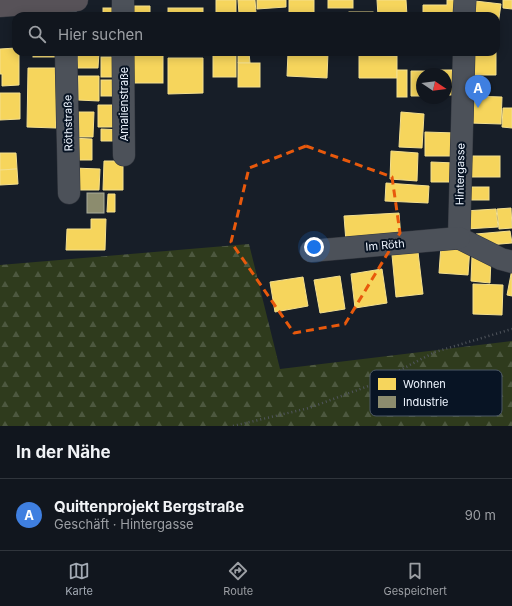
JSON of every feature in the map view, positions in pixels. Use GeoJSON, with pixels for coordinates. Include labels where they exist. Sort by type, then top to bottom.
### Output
{"type":"FeatureCollection","features":[{"type":"Feature","properties":{"kind":"main road"},"geometry":{"type":"LineString","coordinates":[[0,6],[69,6]]}},
{"type":"Feature","properties":{"kind":"street"},"geometry":{"type":"LineString","coordinates":[[123,0],[123,12]]}},
{"type":"Feature","properties":{"kind":"street"},"geometry":{"type":"LineString","coordinates":[[464,12],[465,0]]}},
{"type":"Feature","properties":{"kind":"street","name":"Röthstraße"},"geometry":{"type":"LineString","coordinates":[[66,56],[69,193]]}},
{"type":"Feature","properties":{"kind":"street","name":"Amalienstraße"},"geometry":{"type":"LineString","coordinates":[[123,56],[124,155]]}},
{"type":"Feature","properties":{"kind":"street","name":"Hintergasse"},"geometry":{"type":"LineString","coordinates":[[459,238],[464,56]]}},
{"type":"Feature","properties":{"kind":"street"},"geometry":{"type":"LineString","coordinates":[[459,238],[501,259],[512,262]]}},
{"type":"Feature","properties":{"kind":"street","name":"Im Röth"},"geometry":{"type":"LineString","coordinates":[[311,251],[459,238]]}},
{"type":"Feature","properties":{"kind":"path"},"geometry":{"type":"LineString","coordinates":[[400,370],[435,352],[512,329]]}},
{"type":"Feature","properties":{"kind":"path"},"geometry":{"type":"LineString","coordinates":[[233,426],[309,408],[370,385]]}},
{"type":"Feature","properties":{"kind":"highlighted area"},"geometry":{"type":"Polygon","coordinates":[[[306,146],[392,177],[400,233],[345,324],[294,333],[231,242],[249,168],[306,146]]]}},
{"type":"Feature","properties":{"kind":"green space"},"geometry":{"type":"Polygon","coordinates":[[[249,244],[280,369],[512,341],[512,426],[0,426],[0,265],[249,244]]]}},
{"type":"Feature","properties":{"kind":"building: Wohnen"},"geometry":{"type":"Polygon","coordinates":[[[216,0],[236,0],[236,12],[216,12],[216,0]]]}},
{"type":"Feature","properties":{"kind":"building: Wohnen"},"geometry":{"type":"Polygon","coordinates":[[[238,0],[255,0],[256,12],[239,12],[238,0]]]}},
{"type":"Feature","properties":{"kind":"building: Wohnen"},"geometry":{"type":"Polygon","coordinates":[[[257,0],[286,0],[286,7],[257,9],[257,0]]]}},
{"type":"Feature","properties":{"kind":"building: Wohnen"},"geometry":{"type":"Polygon","coordinates":[[[289,0],[314,0],[314,12],[289,12],[289,0]]]}},
{"type":"Feature","properties":{"kind":"building: Wohnen"},"geometry":{"type":"Polygon","coordinates":[[[328,0],[353,0],[353,8],[328,8],[328,0]]]}},
{"type":"Feature","properties":{"kind":"building: Wohnen"},"geometry":{"type":"Polygon","coordinates":[[[377,0],[406,0],[407,12],[378,12],[377,0]]]}},
{"type":"Feature","properties":{"kind":"building: Wohnen"},"geometry":{"type":"Polygon","coordinates":[[[447,0],[461,0],[461,12],[423,12],[423,5],[447,5],[447,0]]]}},
{"type":"Feature","properties":{"kind":"building: Wohnen"},"geometry":{"type":"Polygon","coordinates":[[[503,0],[512,0],[512,9],[503,8],[503,0]]]}},
{"type":"Feature","properties":{"kind":"building: Wohnen"},"geometry":{"type":"Polygon","coordinates":[[[475,1],[501,4],[500,12],[474,12],[475,1]]]}},
{"type":"Feature","properties":{"kind":"building: Wohnen"},"geometry":{"type":"Polygon","coordinates":[[[126,6],[150,6],[150,12],[127,12],[126,6]]]}},
{"type":"Feature","properties":{"kind":"building: Wohnen"},"geometry":{"type":"Polygon","coordinates":[[[103,8],[121,8],[121,12],[103,12],[103,8]]]}},
{"type":"Feature","properties":{"kind":"building: Wohnen"},"geometry":{"type":"Polygon","coordinates":[[[168,8],[203,8],[203,12],[168,12],[168,8]]]}},
{"type":"Feature","properties":{"kind":"building: Wohnen"},"geometry":{"type":"Polygon","coordinates":[[[12,48],[12,56],[19,56],[19,85],[2,86],[2,74],[0,74],[0,49],[12,48]]]}},
{"type":"Feature","properties":{"kind":"building: Wohnen"},"geometry":{"type":"Polygon","coordinates":[[[33,56],[56,56],[56,57],[33,56]]]}},
{"type":"Feature","properties":{"kind":"building: Wohnen"},"geometry":{"type":"Polygon","coordinates":[[[78,56],[99,56],[98,68],[77,68],[78,56]]]}},
{"type":"Feature","properties":{"kind":"building: Wohnen"},"geometry":{"type":"Polygon","coordinates":[[[125,56],[163,56],[163,83],[125,83],[125,56]]]}},
{"type":"Feature","properties":{"kind":"building: Wohnen"},"geometry":{"type":"Polygon","coordinates":[[[213,56],[236,56],[236,77],[213,77],[213,56]]]}},
{"type":"Feature","properties":{"kind":"building: Wohnen"},"geometry":{"type":"Polygon","coordinates":[[[238,56],[249,56],[250,63],[238,63],[238,56]]]}},
{"type":"Feature","properties":{"kind":"building: Wohnen"},"geometry":{"type":"Polygon","coordinates":[[[288,56],[328,56],[327,78],[287,76],[288,56]]]}},
{"type":"Feature","properties":{"kind":"building: Wohnen"},"geometry":{"type":"Polygon","coordinates":[[[359,56],[397,56],[397,78],[359,78],[359,56]]]}},
{"type":"Feature","properties":{"kind":"building: Wohnen"},"geometry":{"type":"Polygon","coordinates":[[[471,56],[496,56],[496,75],[471,75],[471,56]]]}},
{"type":"Feature","properties":{"kind":"building: Wohnen"},"geometry":{"type":"Polygon","coordinates":[[[101,57],[120,57],[120,77],[101,77],[101,57]]]}},
{"type":"Feature","properties":{"kind":"building: Wohnen"},"geometry":{"type":"Polygon","coordinates":[[[168,58],[203,58],[203,93],[168,94],[168,58]]]}},
{"type":"Feature","properties":{"kind":"building: Wohnen"},"geometry":{"type":"Polygon","coordinates":[[[238,63],[260,63],[260,87],[238,87],[238,63]]]}},
{"type":"Feature","properties":{"kind":"building: Wohnen"},"geometry":{"type":"Polygon","coordinates":[[[28,68],[57,68],[56,128],[27,127],[28,68]]]}},
{"type":"Feature","properties":{"kind":"building: Wohnen"},"geometry":{"type":"Polygon","coordinates":[[[397,70],[407,70],[407,97],[397,97],[397,70]]]}},
{"type":"Feature","properties":{"kind":"building: Wohnen"},"geometry":{"type":"Polygon","coordinates":[[[452,70],[458,70],[458,95],[452,95],[452,70]]]}},
{"type":"Feature","properties":{"kind":"building: Wohnen"},"geometry":{"type":"Polygon","coordinates":[[[411,71],[416,71],[416,96],[411,96],[411,71]]]}},
{"type":"Feature","properties":{"kind":"building: Wohnen"},"geometry":{"type":"Polygon","coordinates":[[[78,76],[99,76],[99,101],[78,100],[78,76]]]}},
{"type":"Feature","properties":{"kind":"building: Wohnen"},"geometry":{"type":"Polygon","coordinates":[[[101,80],[120,80],[120,96],[101,96],[101,80]]]}},
{"type":"Feature","properties":{"kind":"building: Wohnen"},"geometry":{"type":"Polygon","coordinates":[[[0,93],[20,93],[20,119],[0,120],[0,93]]]}},
{"type":"Feature","properties":{"kind":"building: Wohnen"},"geometry":{"type":"Polygon","coordinates":[[[471,96],[502,97],[501,124],[470,123],[471,96]]]}},
{"type":"Feature","properties":{"kind":"building: Wohnen"},"geometry":{"type":"Polygon","coordinates":[[[98,105],[122,105],[121,127],[98,127],[98,105]]]}},
{"type":"Feature","properties":{"kind":"building: Wohnen"},"geometry":{"type":"Polygon","coordinates":[[[503,108],[512,108],[512,128],[502,127],[503,108]]]}},
{"type":"Feature","properties":{"kind":"building: Wohnen"},"geometry":{"type":"Polygon","coordinates":[[[71,112],[94,112],[93,137],[71,137],[71,112]]]}},
{"type":"Feature","properties":{"kind":"building: Wohnen"},"geometry":{"type":"Polygon","coordinates":[[[401,112],[424,114],[422,148],[399,147],[401,112]]]}},
{"type":"Feature","properties":{"kind":"building: Wohnen"},"geometry":{"type":"Polygon","coordinates":[[[101,129],[123,130],[123,141],[101,141],[101,129]]]}},
{"type":"Feature","properties":{"kind":"building: Wohnen"},"geometry":{"type":"Polygon","coordinates":[[[425,132],[456,133],[456,156],[425,156],[425,132]]]}},
{"type":"Feature","properties":{"kind":"building: Wohnen"},"geometry":{"type":"Polygon","coordinates":[[[71,138],[92,139],[92,160],[71,160],[71,138]]]}},
{"type":"Feature","properties":{"kind":"building: Wohnen"},"geometry":{"type":"Polygon","coordinates":[[[391,151],[418,153],[417,181],[390,179],[391,151]]]}},
{"type":"Feature","properties":{"kind":"building: Wohnen"},"geometry":{"type":"Polygon","coordinates":[[[0,153],[16,153],[17,169],[0,170],[0,153]]]}},
{"type":"Feature","properties":{"kind":"building: Wohnen"},"geometry":{"type":"Polygon","coordinates":[[[468,156],[500,156],[500,177],[468,177],[468,156]]]}},
{"type":"Feature","properties":{"kind":"building: Wohnen"},"geometry":{"type":"Polygon","coordinates":[[[104,161],[123,161],[123,190],[103,190],[104,161]]]}},
{"type":"Feature","properties":{"kind":"building: Wohnen"},"geometry":{"type":"Polygon","coordinates":[[[431,162],[455,163],[454,182],[431,182],[431,162]]]}},
{"type":"Feature","properties":{"kind":"building: Wohnen"},"geometry":{"type":"Polygon","coordinates":[[[73,168],[100,169],[99,190],[73,190],[73,168]]]}},
{"type":"Feature","properties":{"kind":"building: Wohnen"},"geometry":{"type":"Polygon","coordinates":[[[17,169],[18,184],[0,185],[0,170],[17,169]]]}},
{"type":"Feature","properties":{"kind":"building: Wohnen"},"geometry":{"type":"Polygon","coordinates":[[[386,183],[429,186],[428,203],[385,201],[386,183]]]}},
{"type":"Feature","properties":{"kind":"building: Wohnen"},"geometry":{"type":"Polygon","coordinates":[[[468,187],[489,187],[489,200],[468,200],[468,187]]]}},
{"type":"Feature","properties":{"kind":"building: Wohnen"},"geometry":{"type":"Polygon","coordinates":[[[108,194],[115,194],[115,212],[107,212],[108,194]]]}},
{"type":"Feature","properties":{"kind":"building: Wohnen"},"geometry":{"type":"Polygon","coordinates":[[[511,208],[512,228],[499,229],[497,209],[511,208]]]}},
{"type":"Feature","properties":{"kind":"building: Wohnen"},"geometry":{"type":"Polygon","coordinates":[[[496,209],[498,227],[466,229],[464,211],[496,209]]]}},
{"type":"Feature","properties":{"kind":"building: Wohnen"},"geometry":{"type":"Polygon","coordinates":[[[399,213],[401,239],[346,242],[344,216],[399,213]]]}},
{"type":"Feature","properties":{"kind":"building: Wohnen"},"geometry":{"type":"Polygon","coordinates":[[[91,219],[106,219],[105,250],[66,250],[67,229],[91,229],[91,219]]]}},
{"type":"Feature","properties":{"kind":"building: Wohnen"},"geometry":{"type":"Polygon","coordinates":[[[510,231],[512,243],[477,246],[476,234],[510,231]]]}},
{"type":"Feature","properties":{"kind":"building: Wohnen"},"geometry":{"type":"Polygon","coordinates":[[[441,245],[470,247],[468,275],[439,273],[441,245]]]}},
{"type":"Feature","properties":{"kind":"building: Wohnen"},"geometry":{"type":"Polygon","coordinates":[[[418,252],[423,294],[396,297],[392,255],[418,252]]]}},
{"type":"Feature","properties":{"kind":"building: Wohnen"},"geometry":{"type":"Polygon","coordinates":[[[472,256],[491,258],[490,283],[471,281],[472,256]]]}},
{"type":"Feature","properties":{"kind":"building: Wohnen"},"geometry":{"type":"Polygon","coordinates":[[[382,269],[387,303],[355,308],[351,274],[382,269]]]}},
{"type":"Feature","properties":{"kind":"building: Wohnen"},"geometry":{"type":"Polygon","coordinates":[[[512,269],[512,296],[507,295],[512,269]]]}},
{"type":"Feature","properties":{"kind":"building: Wohnen"},"geometry":{"type":"Polygon","coordinates":[[[340,276],[345,309],[320,313],[314,280],[340,276]]]}},
{"type":"Feature","properties":{"kind":"building: Wohnen"},"geometry":{"type":"Polygon","coordinates":[[[303,277],[308,306],[275,312],[270,282],[303,277]]]}},
{"type":"Feature","properties":{"kind":"building: Wohnen"},"geometry":{"type":"Polygon","coordinates":[[[473,284],[503,285],[502,315],[473,314],[473,284]]]}},
{"type":"Feature","properties":{"kind":"building: Industrie"},"geometry":{"type":"Polygon","coordinates":[[[87,193],[104,193],[104,213],[87,213],[87,193]]]}},
{"type":"Feature","properties":{"kind":"place","name":"Quittenprojekt Bergstraße"},"geometry":{"type":"Point","coordinates":[478,108]}}]}
